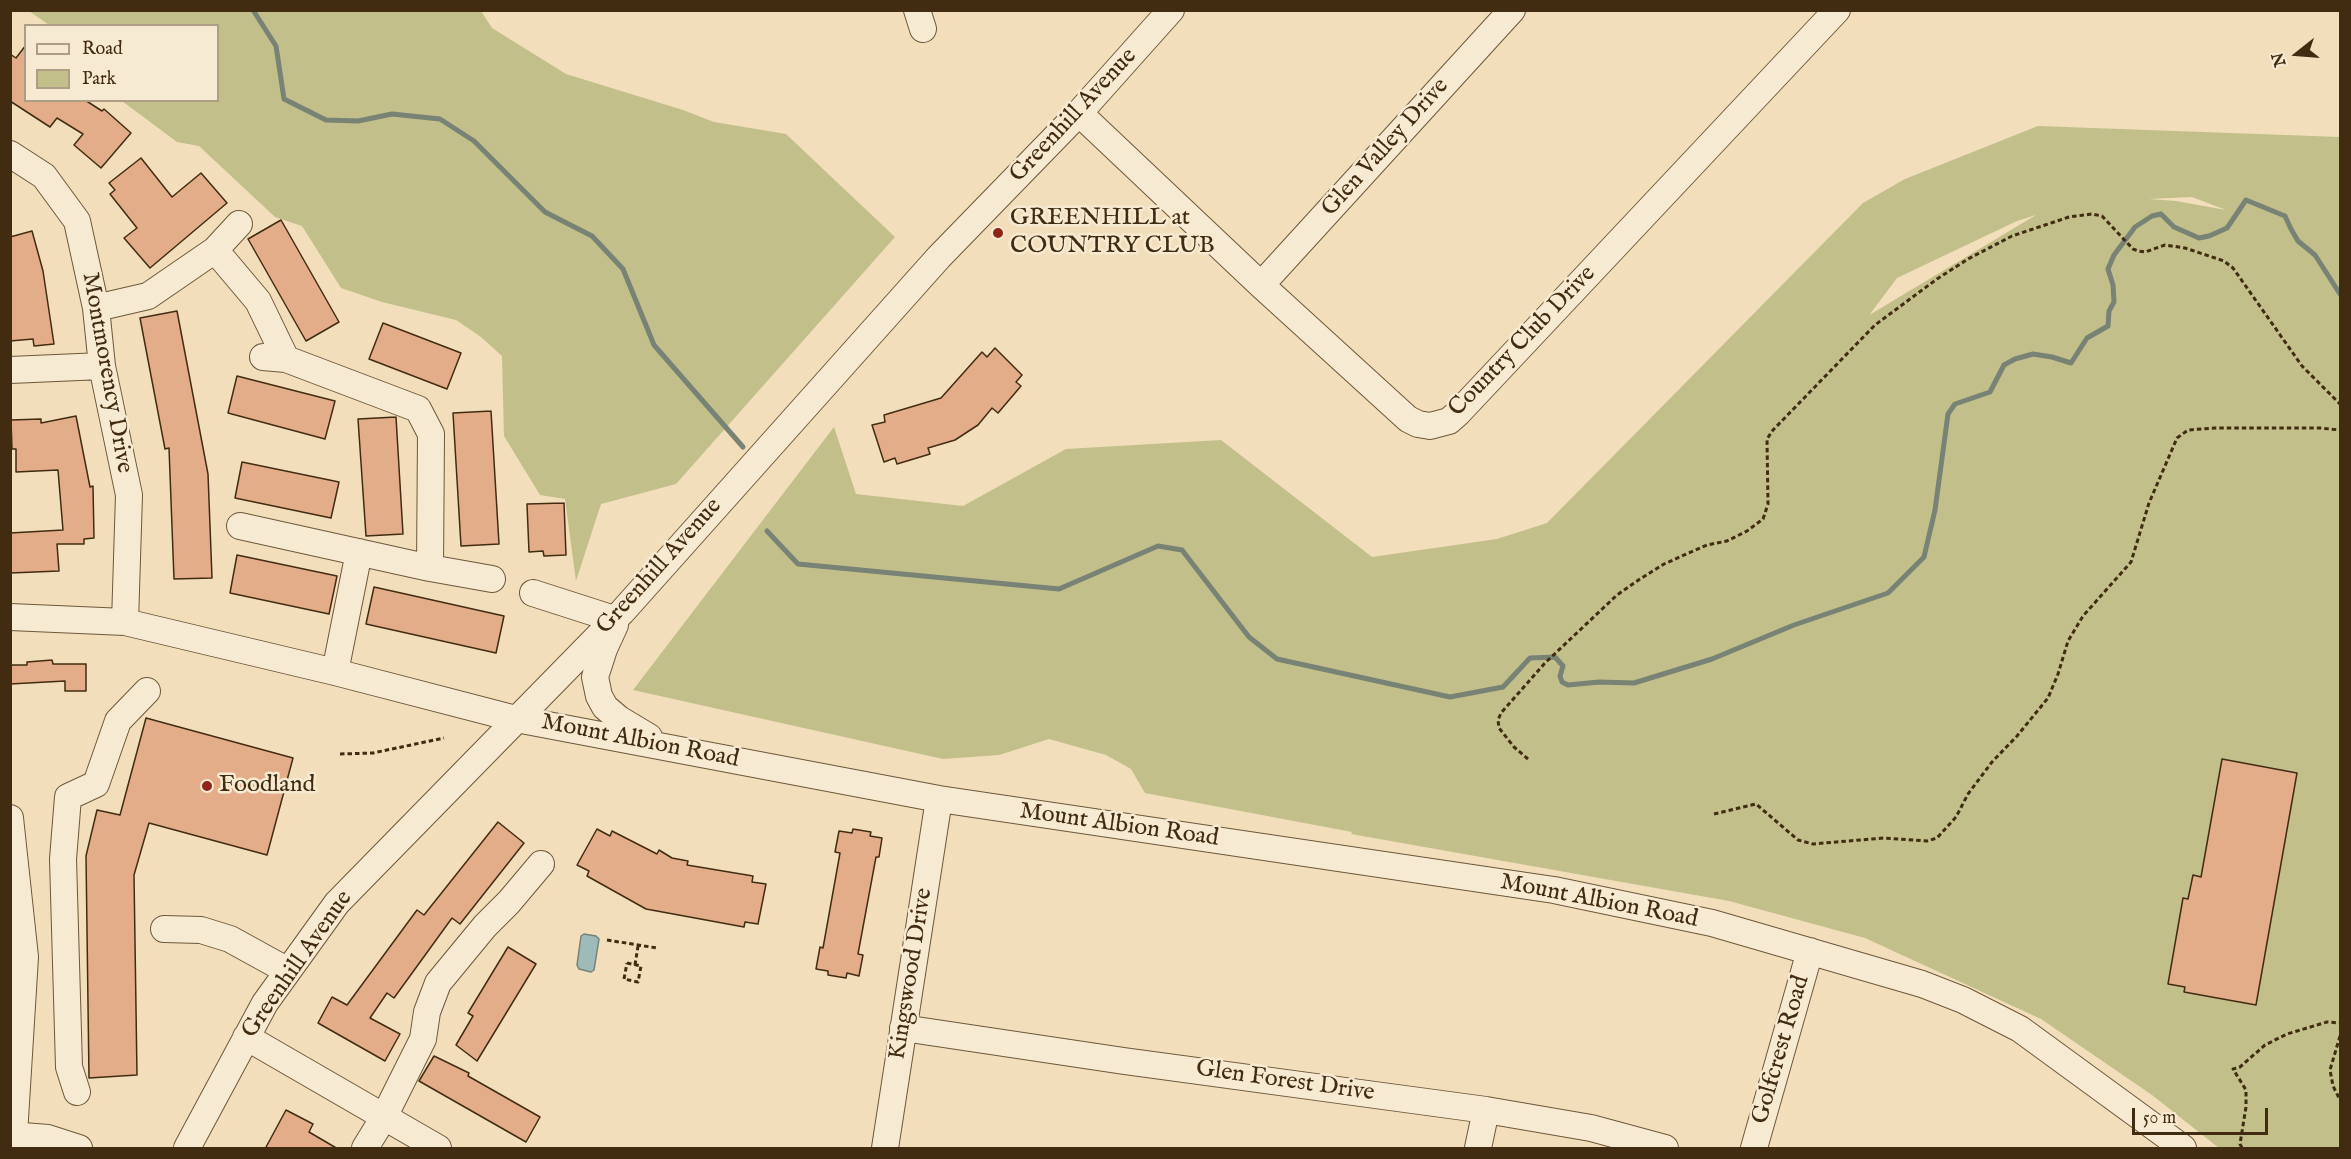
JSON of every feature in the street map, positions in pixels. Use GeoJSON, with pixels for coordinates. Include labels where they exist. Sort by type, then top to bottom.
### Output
{"type":"FeatureCollection","features":[{"type":"Feature","properties":{"kind":"street","name":"Glen Valley Drive"},"geometry":{"type":"LineString","coordinates":[[1261,285],[1512,10]]}},
{"type":"Feature","properties":{"kind":"street","name":"Country Club Drive"},"geometry":{"type":"LineString","coordinates":[[1079,113],[1261,285],[1408,419],[1418,424],[1431,426],[1449,421],[1837,10]]}},
{"type":"Feature","properties":{"kind":"street","name":"Greenhill Avenue"},"geometry":{"type":"LineString","coordinates":[[187,1149],[265,1003],[337,903],[618,615],[939,257],[1079,113],[1158,15]]}},
{"type":"Feature","properties":{"kind":"street","name":"Montmorency Drive"},"geometry":{"type":"LineString","coordinates":[[10,154],[44,176],[77,221],[96,308],[102,366],[129,495],[125,622]]}},
{"type":"Feature","properties":{"kind":"street"},"geometry":{"type":"LineString","coordinates":[[96,308],[148,296],[215,250],[238,224]]}},
{"type":"Feature","properties":{"kind":"street"},"geometry":{"type":"LineString","coordinates":[[215,250],[258,301],[274,358],[418,409],[431,434],[430,568]]}},
{"type":"Feature","properties":{"kind":"street"},"geometry":{"type":"LineString","coordinates":[[10,370],[102,366]]}},
{"type":"Feature","properties":{"kind":"street"},"geometry":{"type":"LineString","coordinates":[[240,526],[430,568],[492,579]]}},
{"type":"Feature","properties":{"kind":"street"},"geometry":{"type":"LineString","coordinates":[[335,672],[359,552]]}},
{"type":"Feature","properties":{"kind":"street"},"geometry":{"type":"LineString","coordinates":[[533,593],[618,615],[604,649],[596,677],[599,696],[605,707],[619,719],[662,745]]}},
{"type":"Feature","properties":{"kind":"street","name":"Mount Albion Road"},"geometry":{"type":"LineString","coordinates":[[10,617],[125,622],[335,672],[516,719],[939,799],[1554,890],[1712,923],[1922,984],[1963,1000],[2020,1029],[2183,1149]]}},
{"type":"Feature","properties":{"kind":"street"},"geometry":{"type":"LineString","coordinates":[[77,1092],[69,1067],[63,859],[68,797],[96,784],[118,721],[147,691]]}},
{"type":"Feature","properties":{"kind":"street","name":"Kingswood Drive"},"geometry":{"type":"LineString","coordinates":[[885,1149],[939,799]]}},
{"type":"Feature","properties":{"kind":"street"},"geometry":{"type":"LineString","coordinates":[[10,818],[26,957],[12,1135],[80,1149]]}},
{"type":"Feature","properties":{"kind":"street"},"geometry":{"type":"LineString","coordinates":[[365,1149],[384,1117],[423,1039],[427,1012],[438,983],[541,864]]}},
{"type":"Feature","properties":{"kind":"street"},"geometry":{"type":"LineString","coordinates":[[164,929],[201,930],[230,939],[288,971]]}},
{"type":"Feature","properties":{"kind":"street","name":"Golfcrest Road"},"geometry":{"type":"LineString","coordinates":[[1754,1149],[1810,951]]}},
{"type":"Feature","properties":{"kind":"street","name":"Glen Forest Drive"},"geometry":{"type":"LineString","coordinates":[[903,1028],[1124,1061],[1486,1110],[1591,1128],[1665,1149]]}},
{"type":"Feature","properties":{"kind":"street"},"geometry":{"type":"LineString","coordinates":[[246,1037],[438,1149]]}},
{"type":"Feature","properties":{"kind":"street"},"geometry":{"type":"LineString","coordinates":[[1478,1149],[1486,1110]]}},
{"type":"Feature","properties":{"kind":"path"},"geometry":{"type":"LineString","coordinates":[[1528,759],[1514,747],[1499,728],[1498,720],[1501,713],[1545,663],[1617,595],[1664,564],[1707,545],[1727,541],[1747,531],[1763,519],[1768,504],[1767,439],[1773,430],[1875,325],[1937,279],[1968,259],[2012,236],[2069,217],[2092,214],[2102,216],[2133,249],[2145,252],[2165,245],[2185,248],[2224,261],[2233,268],[2302,366],[2340,404]]}},
{"type":"Feature","properties":{"kind":"path"},"geometry":{"type":"LineString","coordinates":[[1714,814],[1756,804],[1798,840],[1813,844],[1884,838],[1927,841],[1937,838],[1956,817],[1964,800],[1992,762],[2048,698],[2068,641],[2082,616],[2131,562],[2149,503],[2177,438],[2188,430],[2215,428],[2340,430]]}},
{"type":"Feature","properties":{"kind":"path"},"geometry":{"type":"LineString","coordinates":[[340,754],[373,753],[444,738]]}},
{"type":"Feature","properties":{"kind":"path"},"geometry":{"type":"LineString","coordinates":[[607,940],[657,948]]}},
{"type":"Feature","properties":{"kind":"path"},"geometry":{"type":"LineString","coordinates":[[635,965],[638,945]]}},
{"type":"Feature","properties":{"kind":"path"},"geometry":{"type":"LineString","coordinates":[[627,963],[635,965],[641,966],[638,981],[624,979],[627,963]]}},
{"type":"Feature","properties":{"kind":"path"},"geometry":{"type":"LineString","coordinates":[[2242,1149],[2240,1144],[2246,1107],[2246,1089],[2233,1069],[2240,1067],[2265,1045],[2287,1034],[2327,1022],[2340,1023]]}},
{"type":"Feature","properties":{"kind":"path"},"geometry":{"type":"LineString","coordinates":[[2340,1036],[2330,1070],[2333,1086],[2340,1100]]}},
{"type":"Feature","properties":{"kind":"green space"},"geometry":{"type":"Polygon","coordinates":[[[29,11],[481,11],[492,28],[566,74],[683,110],[714,122],[786,134],[895,237],[676,484],[601,504],[576,581],[565,499],[540,495],[504,436],[502,356],[481,337],[456,320],[382,302],[341,288],[302,226],[275,217],[199,146],[177,142],[123,102],[219,102],[219,24],[48,24],[29,11]]]}},
{"type":"Feature","properties":{"kind":"green space"},"geometry":{"type":"Polygon","coordinates":[[[2038,126],[2340,137],[2340,1148],[2219,1148],[2152,1095],[2041,1019],[1865,938],[1729,901],[1351,834],[1352,832],[1145,793],[1131,769],[1106,755],[1049,739],[999,755],[943,759],[633,690],[834,427],[856,494],[963,506],[1066,449],[1221,440],[1372,557],[1497,539],[1547,523],[1863,203],[1905,179],[2038,126]],[[2192,197],[2149,199],[2176,201],[2226,210],[2192,197]],[[2036,215],[2017,221],[1897,278],[1870,314],[1871,314],[2036,215]]]}},
{"type":"Feature","properties":{"kind":"water"},"geometry":{"type":"Polygon","coordinates":[[[584,934],[596,936],[599,939],[594,970],[591,972],[579,969],[577,965],[581,936],[584,934]]]}},
{"type":"Feature","properties":{"kind":"building"},"geometry":{"type":"Polygon","coordinates":[[[24,48],[24,102],[88,102],[102,111],[104,109],[131,133],[101,168],[74,145],[83,134],[57,118],[50,127],[10,101],[10,54],[16,58],[24,48]]]}},
{"type":"Feature","properties":{"kind":"building"},"geometry":{"type":"Polygon","coordinates":[[[141,158],[172,197],[201,173],[227,203],[150,268],[124,238],[137,228],[110,194],[115,190],[109,183],[141,158]]]}},
{"type":"Feature","properties":{"kind":"building"},"geometry":{"type":"Polygon","coordinates":[[[281,220],[339,322],[306,341],[248,239],[281,220]]]}},
{"type":"Feature","properties":{"kind":"building"},"geometry":{"type":"Polygon","coordinates":[[[32,231],[43,271],[54,344],[34,346],[33,339],[10,341],[10,237],[32,231]]]}},
{"type":"Feature","properties":{"kind":"building"},"geometry":{"type":"Polygon","coordinates":[[[177,311],[208,474],[212,578],[174,579],[169,448],[165,449],[140,318],[177,311]]]}},
{"type":"Feature","properties":{"kind":"building"},"geometry":{"type":"Polygon","coordinates":[[[383,323],[461,353],[447,389],[369,359],[383,323]]]}},
{"type":"Feature","properties":{"kind":"building"},"geometry":{"type":"Polygon","coordinates":[[[995,348],[1022,375],[1016,382],[1021,386],[998,413],[992,408],[978,425],[955,440],[928,448],[930,454],[897,464],[895,458],[884,462],[872,425],[885,422],[884,415],[941,398],[982,352],[987,357],[995,348]]]}},
{"type":"Feature","properties":{"kind":"building"},"geometry":{"type":"Polygon","coordinates":[[[237,376],[335,401],[325,439],[228,413],[237,376]]]}},
{"type":"Feature","properties":{"kind":"building"},"geometry":{"type":"Polygon","coordinates":[[[491,411],[499,544],[461,546],[453,413],[491,411]]]}},
{"type":"Feature","properties":{"kind":"building"},"geometry":{"type":"Polygon","coordinates":[[[76,416],[90,487],[93,486],[94,538],[84,539],[84,544],[57,544],[59,571],[10,573],[10,533],[63,530],[58,470],[16,472],[16,449],[12,449],[11,420],[41,419],[41,423],[76,416]]]}},
{"type":"Feature","properties":{"kind":"building"},"geometry":{"type":"Polygon","coordinates":[[[396,417],[403,534],[366,536],[358,419],[396,417]]]}},
{"type":"Feature","properties":{"kind":"building"},"geometry":{"type":"Polygon","coordinates":[[[242,462],[339,482],[331,518],[235,498],[242,462]]]}},
{"type":"Feature","properties":{"kind":"building"},"geometry":{"type":"Polygon","coordinates":[[[564,503],[566,555],[544,556],[543,551],[529,552],[527,504],[564,503]]]}},
{"type":"Feature","properties":{"kind":"building"},"geometry":{"type":"Polygon","coordinates":[[[237,555],[337,576],[329,614],[230,593],[237,555]]]}},
{"type":"Feature","properties":{"kind":"building"},"geometry":{"type":"Polygon","coordinates":[[[374,587],[504,616],[496,653],[366,624],[374,587]]]}},
{"type":"Feature","properties":{"kind":"building"},"geometry":{"type":"Polygon","coordinates":[[[52,660],[53,664],[86,664],[86,691],[65,691],[65,681],[10,684],[10,665],[27,665],[27,662],[52,660]]]}},
{"type":"Feature","properties":{"kind":"building"},"geometry":{"type":"Polygon","coordinates":[[[146,718],[293,758],[267,855],[149,823],[134,875],[137,1075],[89,1078],[86,856],[97,810],[120,815],[146,718]]]}},
{"type":"Feature","properties":{"kind":"building"},"geometry":{"type":"Polygon","coordinates":[[[2222,759],[2297,773],[2256,1005],[2184,992],[2185,987],[2168,984],[2183,898],[2188,899],[2193,875],[2201,877],[2222,759]]]}},
{"type":"Feature","properties":{"kind":"building"},"geometry":{"type":"Polygon","coordinates":[[[498,822],[524,843],[460,924],[452,918],[394,998],[387,993],[370,1018],[400,1034],[385,1061],[318,1023],[332,997],[347,1005],[417,910],[424,915],[498,822]]]}},
{"type":"Feature","properties":{"kind":"building"},"geometry":{"type":"Polygon","coordinates":[[[597,829],[610,836],[612,831],[657,854],[659,850],[672,858],[688,861],[687,865],[753,876],[752,882],[766,884],[758,924],[745,922],[744,927],[646,909],[587,876],[589,871],[577,865],[597,829]]]}},
{"type":"Feature","properties":{"kind":"building"},"geometry":{"type":"Polygon","coordinates":[[[853,829],[871,832],[870,836],[882,838],[879,857],[876,857],[858,954],[863,955],[859,976],[847,973],[846,978],[828,975],[828,971],[816,969],[820,947],[823,948],[840,853],[835,852],[839,831],[852,833],[853,829]]]}},
{"type":"Feature","properties":{"kind":"building"},"geometry":{"type":"Polygon","coordinates":[[[508,947],[536,964],[477,1061],[456,1045],[473,1016],[468,1013],[508,947]]]}},
{"type":"Feature","properties":{"kind":"building"},"geometry":{"type":"Polygon","coordinates":[[[434,1056],[469,1073],[468,1076],[540,1117],[526,1142],[419,1081],[434,1056]]]}},
{"type":"Feature","properties":{"kind":"building"},"geometry":{"type":"Polygon","coordinates":[[[286,1110],[313,1124],[309,1132],[338,1149],[265,1149],[286,1110]]]}},
{"type":"Feature","properties":{"kind":"waterway"},"geometry":{"type":"LineString","coordinates":[[253,10],[276,46],[284,99],[326,120],[358,121],[392,114],[440,119],[474,141],[545,212],[592,236],[623,269],[654,345],[743,447]]}},
{"type":"Feature","properties":{"kind":"waterway"},"geometry":{"type":"LineString","coordinates":[[767,531],[798,564],[1059,589],[1158,546],[1182,550],[1249,637],[1277,659],[1450,697],[1503,687],[1530,658],[1555,657],[1563,666],[1560,676],[1562,682],[1568,685],[1599,682],[1634,683],[1712,659],[1794,625],[1888,593],[1924,557],[1935,510],[1948,414],[1955,404],[1990,392],[2004,365],[2015,359],[2033,354],[2071,363],[2087,338],[2108,326],[2109,311],[2114,302],[2113,285],[2108,269],[2114,255],[2135,227],[2152,216],[2161,214],[2174,227],[2199,238],[2227,228],[2246,200],[2285,216],[2298,241],[2315,255],[2340,294]]}},
{"type":"Feature","properties":{"kind":"place","name":"GREENHILL at COUNTRY CLUB"},"geometry":{"type":"Point","coordinates":[998,233]}},
{"type":"Feature","properties":{"kind":"place","name":"Foodland"},"geometry":{"type":"Point","coordinates":[207,786]}}]}
